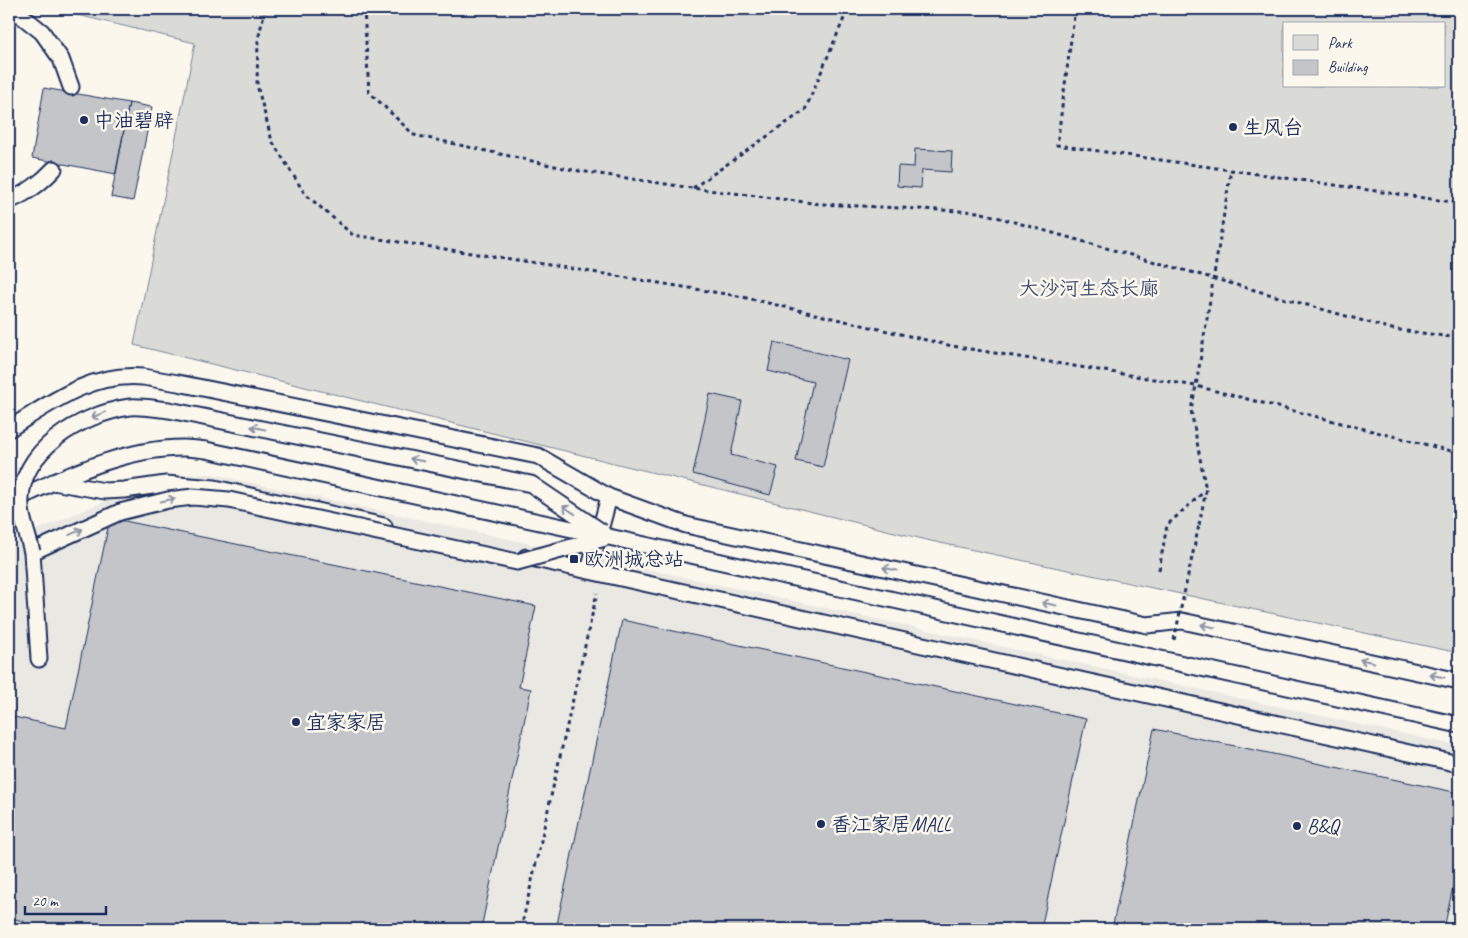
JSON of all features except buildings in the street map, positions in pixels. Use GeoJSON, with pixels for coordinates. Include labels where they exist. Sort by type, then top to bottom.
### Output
{"type":"FeatureCollection","features":[{"type":"Feature","properties":{"kind":"lane"},"geometry":{"type":"LineString","coordinates":[[13,9],[42,32],[61,59],[71,87]]}},
{"type":"Feature","properties":{"kind":"lane"},"geometry":{"type":"LineString","coordinates":[[9,201],[41,182],[54,169]]}},
{"type":"Feature","properties":{"kind":"lane"},"geometry":{"type":"LineString","coordinates":[[9,429],[62,395],[90,383],[118,378],[142,377],[538,456],[609,497],[686,525],[1147,625],[1182,621],[1459,681]]}},
{"type":"Feature","properties":{"kind":"lane"},"geometry":{"type":"LineString","coordinates":[[39,659],[32,552],[20,507],[23,486],[30,468],[42,449],[69,429],[101,413],[132,407],[169,410],[531,484],[609,537]]}},
{"type":"Feature","properties":{"kind":"lane"},"geometry":{"type":"LineString","coordinates":[[9,502],[53,482],[130,455],[184,448],[206,450],[1170,660],[1459,725]]}},
{"type":"Feature","properties":{"kind":"lane"},"geometry":{"type":"LineString","coordinates":[[53,482],[105,491],[166,484],[214,488],[1459,764]]}},
{"type":"Feature","properties":{"kind":"lane"},"geometry":{"type":"LineString","coordinates":[[32,552],[120,512],[168,500],[193,497],[229,500],[517,562],[609,537]]}},
{"type":"Feature","properties":{"kind":"lane"},"geometry":{"type":"LineString","coordinates":[[595,573],[609,497]]}},
{"type":"Feature","properties":{"kind":"path"},"geometry":{"type":"LineString","coordinates":[[265,9],[258,40],[257,84],[272,141],[305,194],[353,235],[738,296],[952,346],[1196,386],[1459,453]]}},
{"type":"Feature","properties":{"kind":"path"},"geometry":{"type":"LineString","coordinates":[[364,9],[369,92],[414,135],[573,170],[692,188],[821,204],[979,212],[1392,329],[1459,338]]}},
{"type":"Feature","properties":{"kind":"path"},"geometry":{"type":"LineString","coordinates":[[692,188],[805,110],[848,9]]}},
{"type":"Feature","properties":{"kind":"path"},"geometry":{"type":"LineString","coordinates":[[1076,9],[1057,145],[1459,203]]}},
{"type":"Feature","properties":{"kind":"path"},"geometry":{"type":"LineString","coordinates":[[1170,660],[1206,490],[1191,410],[1231,170]]}},
{"type":"Feature","properties":{"kind":"path"},"geometry":{"type":"LineString","coordinates":[[1160,570],[1168,525],[1206,490]]}},
{"type":"Feature","properties":{"kind":"path"},"geometry":{"type":"LineString","coordinates":[[521,929],[595,573]]}},
{"type":"Feature","properties":{"kind":"path"},"geometry":{"type":"LineString","coordinates":[[1454,929],[1459,904]]}},
{"type":"Feature","properties":{"kind":"shaded area"},"geometry":{"type":"Polygon","coordinates":[[[211,474],[1459,746],[1459,929],[9,929],[9,542],[167,475],[211,474]]]}},
{"type":"Feature","properties":{"kind":"green space","name":"大沙河生态长廊"},"geometry":{"type":"Polygon","coordinates":[[[64,9],[1459,9],[1459,653],[931,541],[134,345],[195,43],[69,13],[64,9]]]}},
{"type":"Feature","properties":{"kind":"place","name":"中油碧辟"},"geometry":{"type":"Point","coordinates":[84,120]}},
{"type":"Feature","properties":{"kind":"place","name":"生风台"},"geometry":{"type":"Point","coordinates":[1233,127]}},
{"type":"Feature","properties":{"kind":"place","name":"欧洲城总站"},"geometry":{"type":"Point","coordinates":[574,559]}},
{"type":"Feature","properties":{"kind":"place","name":"宜家家居"},"geometry":{"type":"Point","coordinates":[296,722]}},
{"type":"Feature","properties":{"kind":"place","name":"香江家居MALL"},"geometry":{"type":"Point","coordinates":[821,824]}},
{"type":"Feature","properties":{"kind":"place","name":"B&Q"},"geometry":{"type":"Point","coordinates":[1297,826]}}]}
